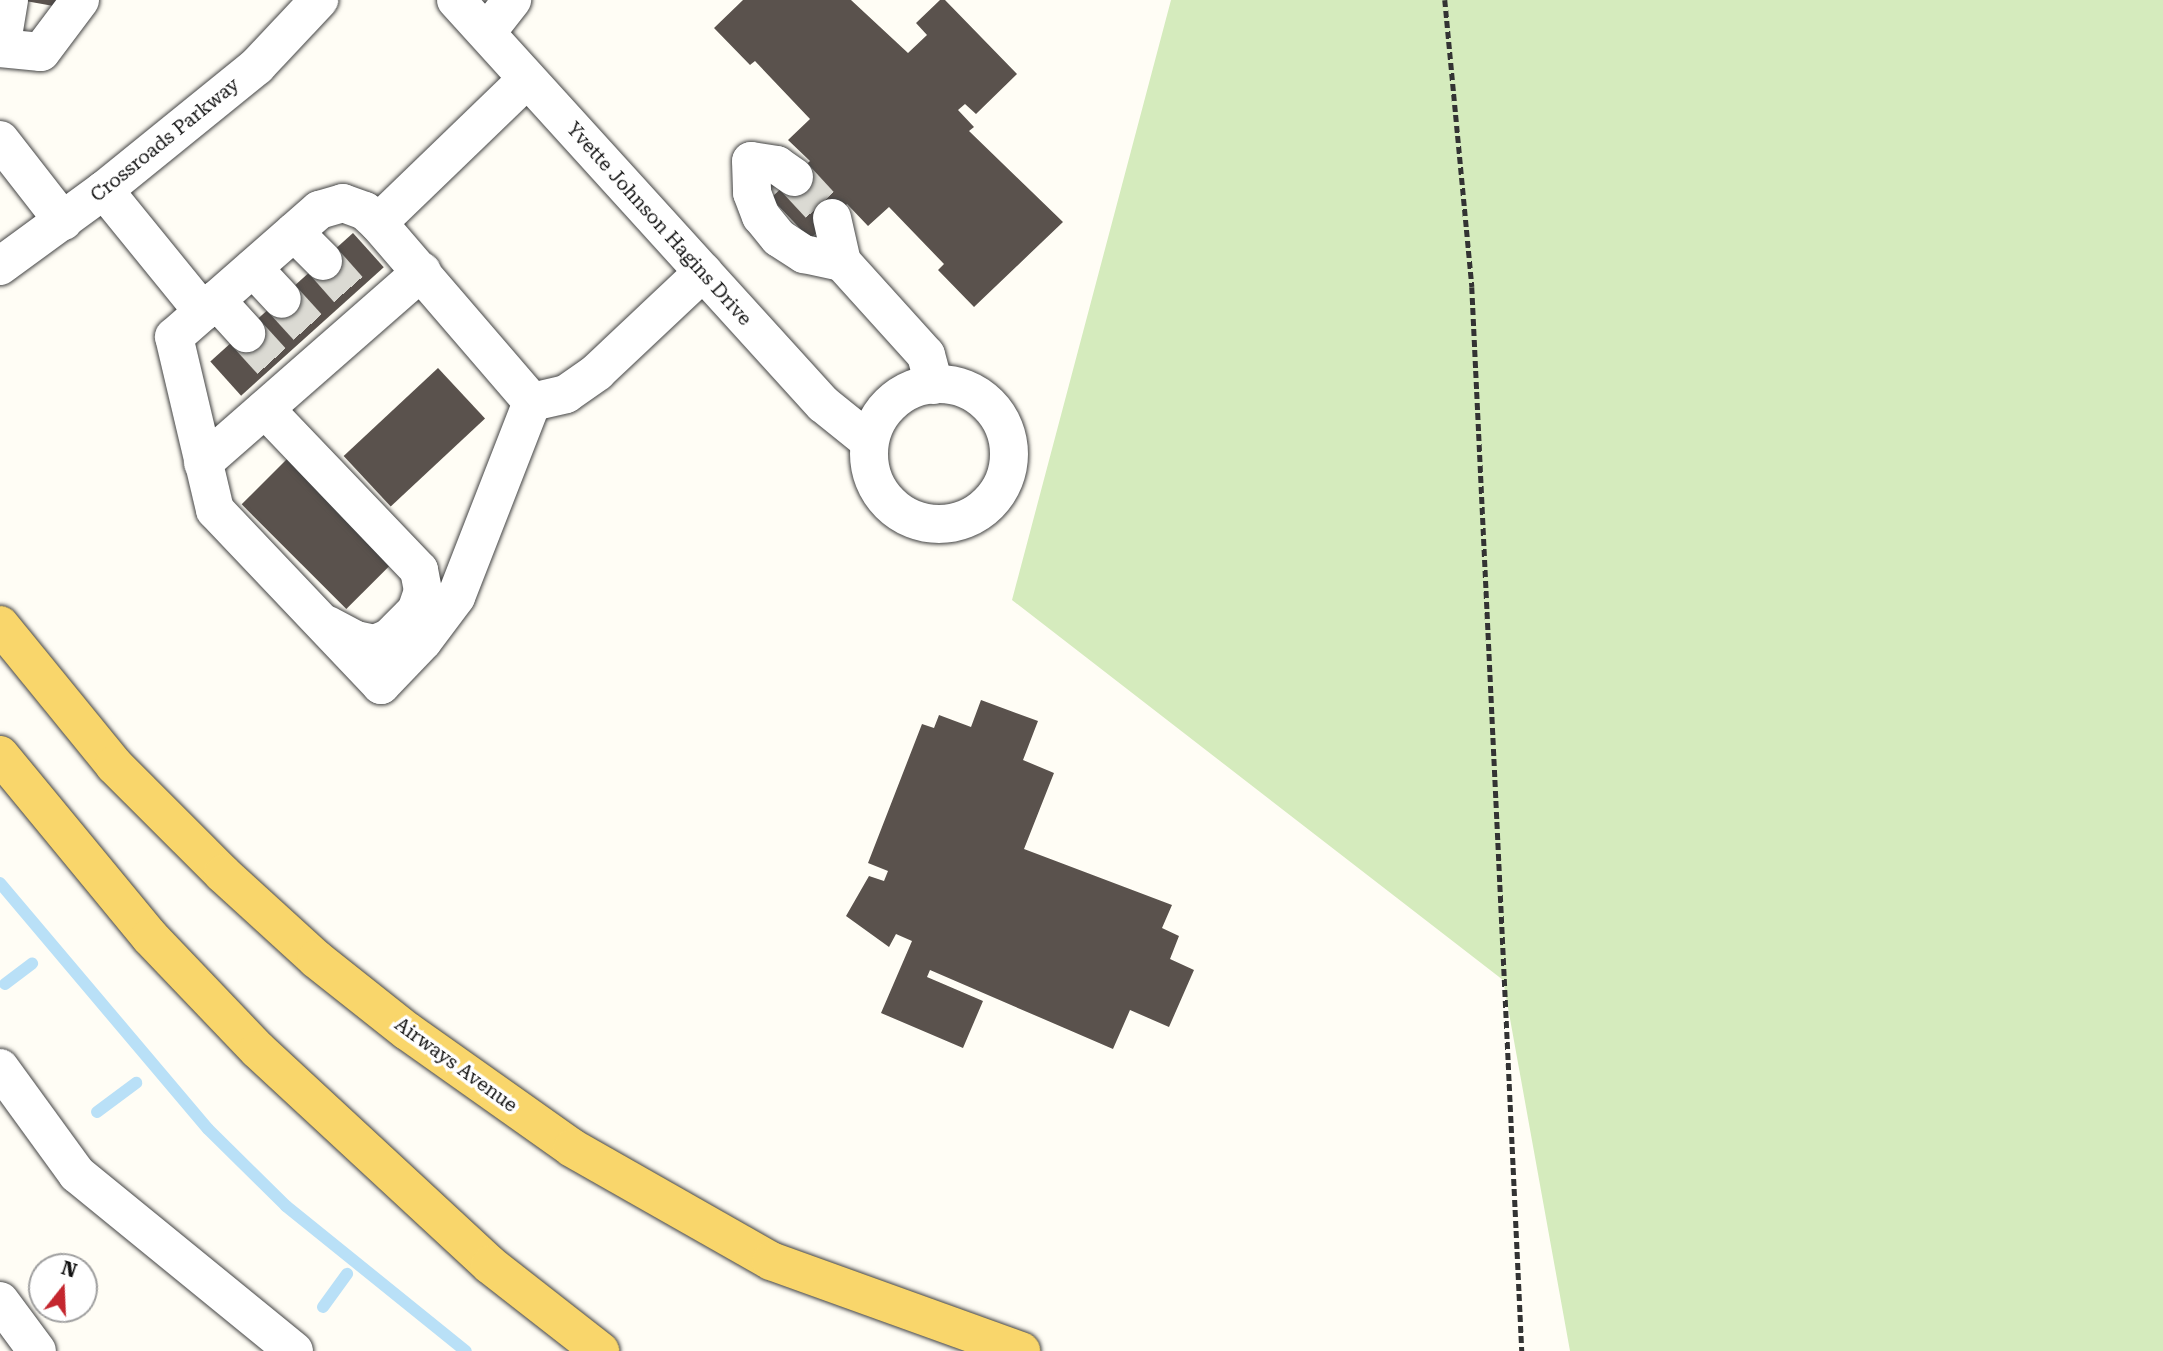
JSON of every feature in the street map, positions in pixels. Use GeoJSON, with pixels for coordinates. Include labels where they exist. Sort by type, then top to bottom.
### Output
{"type":"FeatureCollection","features":[{"type":"Feature","properties":{"kind":"main road","name":"Airways Avenue"},"geometry":{"type":"LineString","coordinates":[[0,625],[114,765],[223,874],[316,959],[440,1054],[572,1148],[771,1261],[1021,1351]]}},
{"type":"Feature","properties":{"kind":"main road"},"geometry":{"type":"LineString","coordinates":[[0,755],[150,937],[258,1051],[490,1265],[600,1351]]}},
{"type":"Feature","properties":{"kind":"street"},"geometry":{"type":"LineString","coordinates":[[9,0],[0,48],[41,52],[80,0]]}},
{"type":"Feature","properties":{"kind":"street","name":"Crossroads Parkway"},"geometry":{"type":"LineString","coordinates":[[0,266],[104,190],[257,66],[319,0]]}},
{"type":"Feature","properties":{"kind":"street","name":"Yvette Johnson Hagins Drive"},"geometry":{"type":"LineString","coordinates":[[456,0],[823,404],[870,441]]}},
{"type":"Feature","properties":{"kind":"street"},"geometry":{"type":"LineString","coordinates":[[487,32],[512,0]]}},
{"type":"Feature","properties":{"kind":"street"},"geometry":{"type":"LineString","coordinates":[[378,223],[527,79]]}},
{"type":"Feature","properties":{"kind":"street"},"geometry":{"type":"LineString","coordinates":[[0,139],[63,221]]}},
{"type":"Feature","properties":{"kind":"street"},"geometry":{"type":"LineString","coordinates":[[794,177],[777,165],[751,161],[752,193],[761,216],[779,238],[804,254],[842,262]]}},
{"type":"Feature","properties":{"kind":"street"},"geometry":{"type":"LineString","coordinates":[[104,190],[210,306],[246,333]]}},
{"type":"Feature","properties":{"kind":"street"},"geometry":{"type":"LineString","coordinates":[[343,203],[365,211],[378,223],[532,401],[456,597],[423,641],[381,685],[215,510],[174,337],[319,210],[343,203]]}},
{"type":"Feature","properties":{"kind":"street"},"geometry":{"type":"LineString","coordinates":[[832,218],[842,262],[926,355],[934,385]]}},
{"type":"Feature","properties":{"kind":"street"},"geometry":{"type":"LineString","coordinates":[[294,232],[323,261]]}},
{"type":"Feature","properties":{"kind":"street"},"geometry":{"type":"LineString","coordinates":[[253,268],[282,299]]}},
{"type":"Feature","properties":{"kind":"street"},"geometry":{"type":"LineString","coordinates":[[203,463],[322,342],[363,305],[422,271]]}},
{"type":"Feature","properties":{"kind":"street"},"geometry":{"type":"LineString","coordinates":[[532,401],[566,394],[597,372],[703,272]]}},
{"type":"Feature","properties":{"kind":"street"},"geometry":{"type":"LineString","coordinates":[[934,385],[963,388],[984,400],[1000,419],[1008,442],[1004,476],[996,495],[978,512],[956,522],[932,523],[893,508],[878,488],[870,465],[870,441],[882,413],[899,396],[934,385]]}},
{"type":"Feature","properties":{"kind":"street"},"geometry":{"type":"LineString","coordinates":[[278,387],[419,570],[423,591],[416,611],[389,638],[375,644],[356,640],[320,621]]}},
{"type":"Feature","properties":{"kind":"street"},"geometry":{"type":"LineString","coordinates":[[0,1068],[77,1174],[294,1351]]}},
{"type":"Feature","properties":{"kind":"street"},"geometry":{"type":"LineString","coordinates":[[0,1301],[37,1351]]}},
{"type":"Feature","properties":{"kind":"path"},"geometry":{"type":"LineString","coordinates":[[1446,0],[1472,287],[1522,1351]]}},
{"type":"Feature","properties":{"kind":"green space"},"geometry":{"type":"Polygon","coordinates":[[[1171,0],[2163,0],[2163,1351],[1570,1351],[1503,980],[1012,600],[1171,0]]]}},
{"type":"Feature","properties":{"kind":"building"},"geometry":{"type":"Polygon","coordinates":[[[20,0],[60,0],[59,7],[20,0]]]}},
{"type":"Feature","properties":{"kind":"building"},"geometry":{"type":"Polygon","coordinates":[[[743,0],[851,0],[908,53],[927,35],[916,23],[940,0],[945,0],[1017,74],[976,114],[965,104],[958,110],[974,127],[969,131],[1063,222],[974,307],[938,270],[944,264],[889,207],[868,226],[847,204],[810,239],[771,198],[810,161],[788,140],[810,119],[755,61],[750,65],[714,28],[743,0]]]}},
{"type":"Feature","properties":{"kind":"building"},"geometry":{"type":"Polygon","coordinates":[[[353,233],[384,267],[241,396],[210,361],[353,233]]]}},
{"type":"Feature","properties":{"kind":"building"},"geometry":{"type":"Polygon","coordinates":[[[438,368],[485,418],[391,506],[344,456],[438,368]]]}},
{"type":"Feature","properties":{"kind":"building"},"geometry":{"type":"Polygon","coordinates":[[[294,452],[399,557],[346,609],[242,504],[294,452]]]}},
{"type":"Feature","properties":{"kind":"building"},"geometry":{"type":"Polygon","coordinates":[[[981,700],[1038,721],[1023,760],[1054,773],[1024,849],[1172,905],[1162,928],[1179,936],[1170,959],[1194,970],[1169,1027],[1130,1010],[1113,1049],[930,970],[927,977],[983,1001],[963,1048],[881,1013],[912,941],[896,934],[889,947],[846,916],[869,876],[884,881],[888,871],[868,863],[922,724],[934,728],[939,715],[971,727],[981,700]]]}},
{"type":"Feature","properties":{"kind":"waterway"},"geometry":{"type":"LineString","coordinates":[[0,883],[208,1129],[286,1206],[466,1351]]}},
{"type":"Feature","properties":{"kind":"waterway"},"geometry":{"type":"LineString","coordinates":[[5,984],[32,964]]}},
{"type":"Feature","properties":{"kind":"waterway"},"geometry":{"type":"LineString","coordinates":[[97,1112],[136,1083]]}},
{"type":"Feature","properties":{"kind":"waterway"},"geometry":{"type":"LineString","coordinates":[[323,1307],[347,1274]]}},
{"type":"Feature","properties":{"kind":"tunnel"},"geometry":{"type":"LineString","coordinates":[[794,177],[832,218]]}},
{"type":"Feature","properties":{"kind":"tunnel"},"geometry":{"type":"LineString","coordinates":[[323,261],[354,296]]}},
{"type":"Feature","properties":{"kind":"tunnel"},"geometry":{"type":"LineString","coordinates":[[282,299],[313,333]]}},
{"type":"Feature","properties":{"kind":"tunnel"},"geometry":{"type":"LineString","coordinates":[[246,333],[277,367]]}}]}
